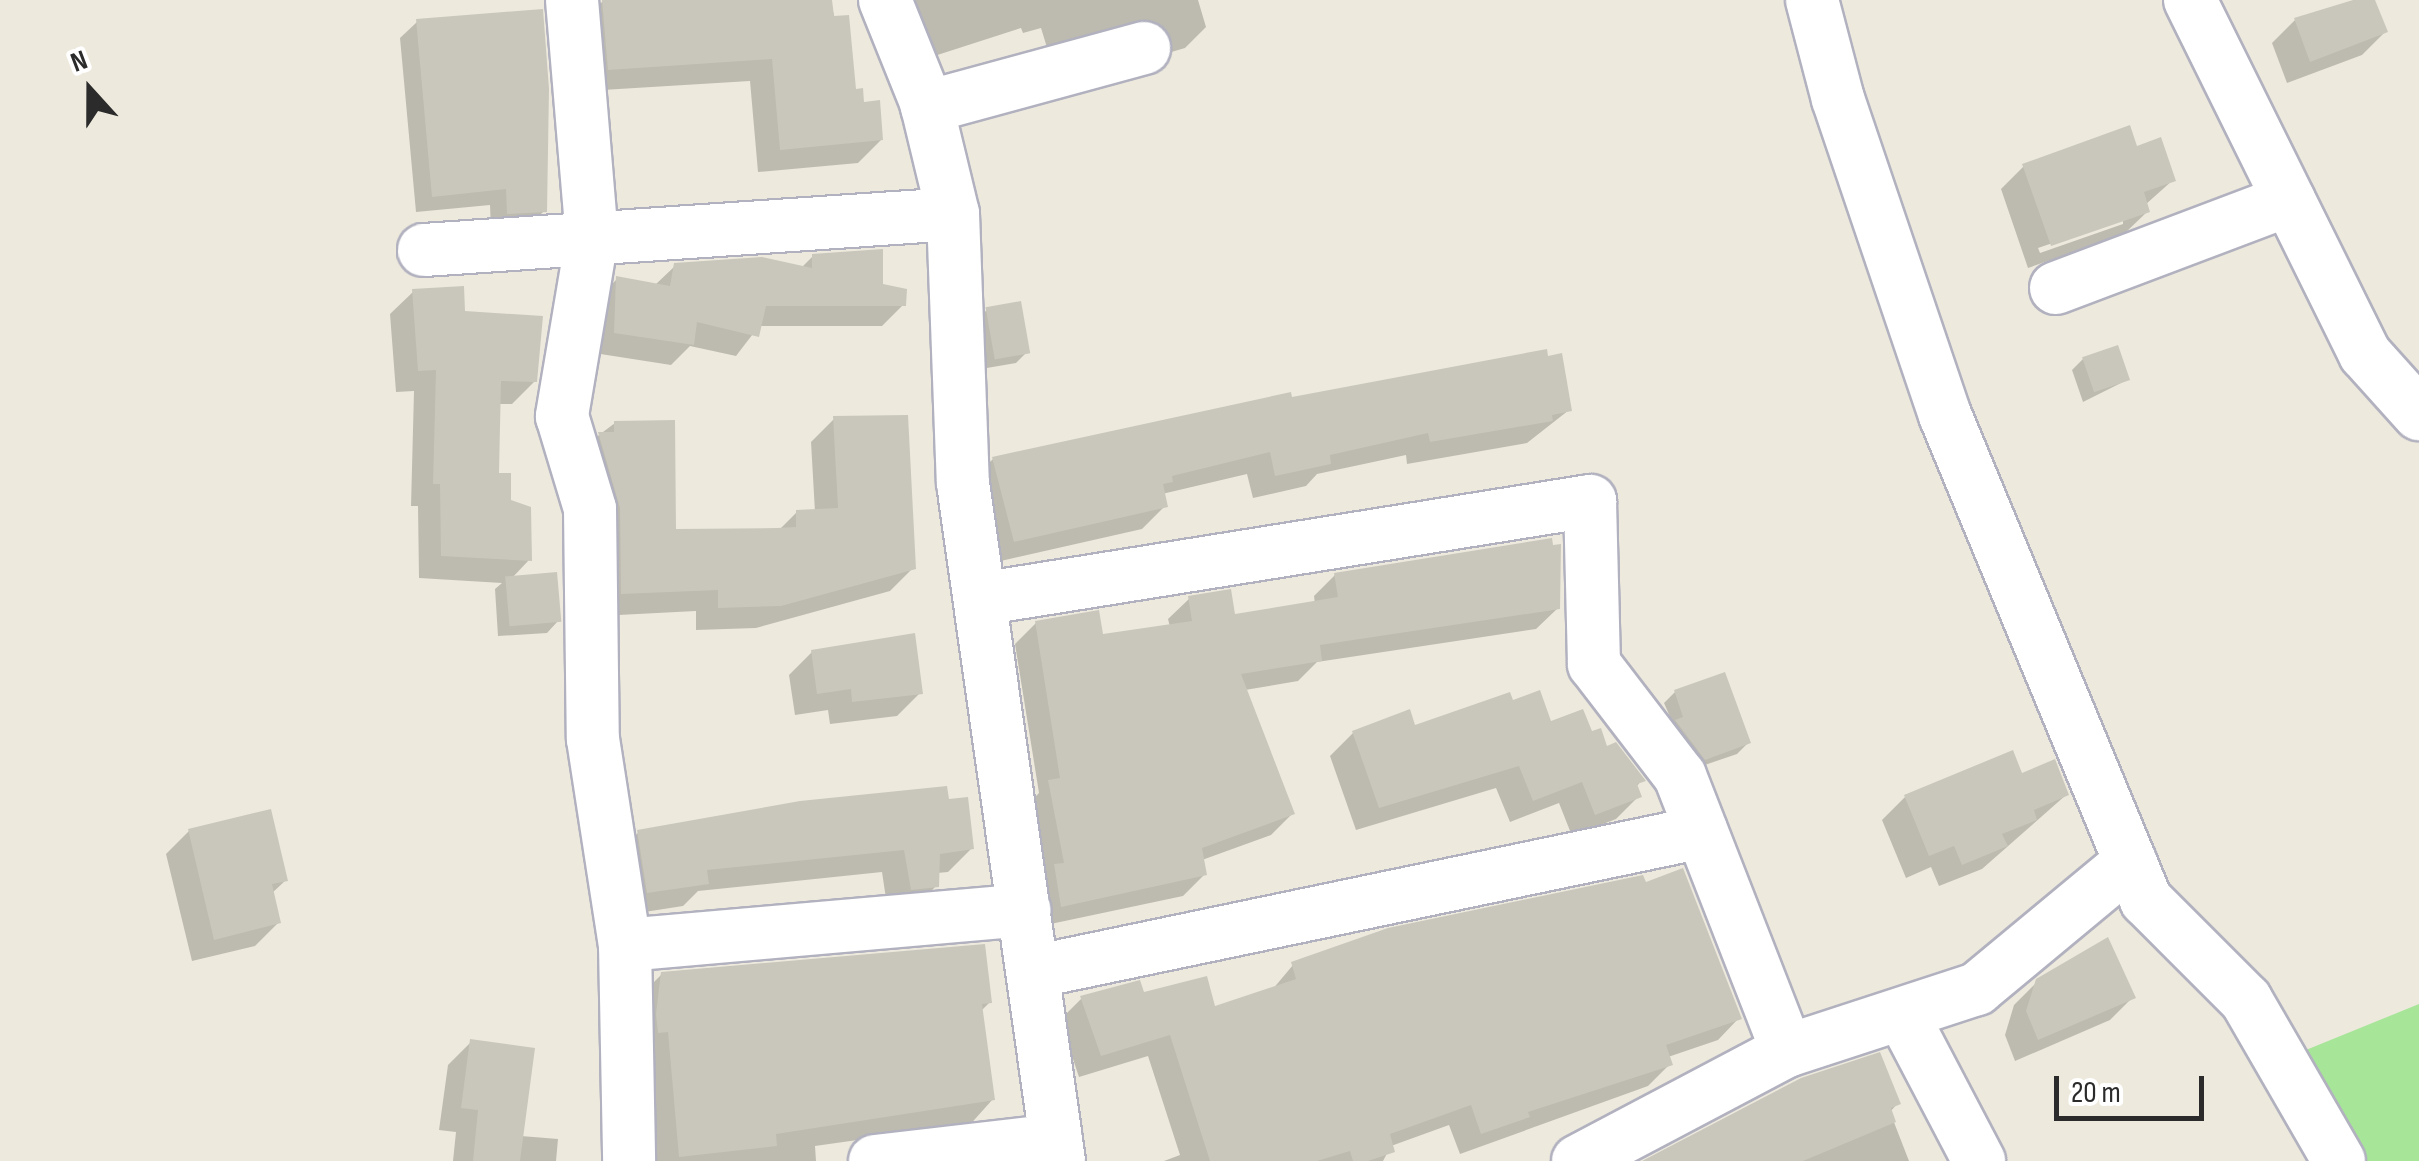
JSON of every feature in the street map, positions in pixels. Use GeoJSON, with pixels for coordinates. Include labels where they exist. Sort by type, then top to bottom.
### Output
{"type":"FeatureCollection","features":[{"type":"Feature","properties":{"kind":"street"},"geometry":{"type":"LineString","coordinates":[[572,0],[592,238],[562,416],[590,509],[593,739],[624,945],[629,1161]]}},
{"type":"Feature","properties":{"kind":"street"},"geometry":{"type":"LineString","coordinates":[[875,1161],[1058,1151],[963,483],[953,214],[927,107],[885,0]]}},
{"type":"Feature","properties":{"kind":"street"},"geometry":{"type":"LineString","coordinates":[[1812,0],[1838,99],[1945,415],[2146,900],[2246,1000],[2339,1161]]}},
{"type":"Feature","properties":{"kind":"street"},"geometry":{"type":"LineString","coordinates":[[2190,0],[2365,354],[2419,414]]}},
{"type":"Feature","properties":{"kind":"street"},"geometry":{"type":"LineString","coordinates":[[927,107],[1144,48]]}},
{"type":"Feature","properties":{"kind":"street"},"geometry":{"type":"LineString","coordinates":[[2056,288],[2289,200]]}},
{"type":"Feature","properties":{"kind":"street"},"geometry":{"type":"LineString","coordinates":[[424,250],[953,214]]}},
{"type":"Feature","properties":{"kind":"street"},"geometry":{"type":"LineString","coordinates":[[980,600],[1590,501],[1594,664],[1680,776],[1787,1050]]}},
{"type":"Feature","properties":{"kind":"street"},"geometry":{"type":"LineString","coordinates":[[1032,972],[1702,832]]}},
{"type":"Feature","properties":{"kind":"street"},"geometry":{"type":"LineString","coordinates":[[1578,1161],[1787,1050],[1903,1016],[1977,989],[2130,862]]}},
{"type":"Feature","properties":{"kind":"street"},"geometry":{"type":"LineString","coordinates":[[624,945],[1024,910]]}},
{"type":"Feature","properties":{"kind":"street"},"geometry":{"type":"LineString","coordinates":[[1903,1016],[1973,1159]]}},
{"type":"Feature","properties":{"kind":"green space"},"geometry":{"type":"Polygon","coordinates":[[[2419,1004],[2419,1161],[2367,1161],[2301,1052],[2419,1004]]]}},
{"type":"Feature","properties":{"kind":"building"},"geometry":{"type":"Polygon","coordinates":[[[602,0],[832,0],[834,16],[849,15],[856,89],[863,88],[864,102],[880,100],[883,140],[780,150],[772,59],[608,70],[602,0]]]}},
{"type":"Feature","properties":{"kind":"building"},"geometry":{"type":"Polygon","coordinates":[[[2353,0],[2375,0],[2388,32],[2310,62],[2294,18],[2353,0]]]}},
{"type":"Feature","properties":{"kind":"building"},"geometry":{"type":"Polygon","coordinates":[[[543,9],[549,89],[547,212],[507,214],[506,189],[432,197],[416,19],[543,9]]]}},
{"type":"Feature","properties":{"kind":"building"},"geometry":{"type":"Polygon","coordinates":[[[2130,125],[2137,146],[2161,137],[2176,181],[2144,192],[2150,212],[2051,246],[2022,164],[2130,125]]]}},
{"type":"Feature","properties":{"kind":"building"},"geometry":{"type":"Polygon","coordinates":[[[883,249],[883,284],[907,289],[906,306],[766,306],[759,337],[697,322],[694,345],[614,333],[616,276],[670,286],[674,263],[762,257],[812,268],[812,254],[883,249]]]}},
{"type":"Feature","properties":{"kind":"building"},"geometry":{"type":"Polygon","coordinates":[[[464,286],[465,311],[543,316],[537,382],[501,381],[499,473],[511,473],[511,500],[531,507],[532,561],[441,556],[440,484],[433,484],[436,370],[418,371],[412,289],[464,286]]]}},
{"type":"Feature","properties":{"kind":"building"},"geometry":{"type":"Polygon","coordinates":[[[1021,301],[1030,353],[995,359],[986,307],[1021,301]]]}},
{"type":"Feature","properties":{"kind":"building"},"geometry":{"type":"Polygon","coordinates":[[[2118,345],[2130,380],[2094,392],[2082,357],[2118,345]]]}},
{"type":"Feature","properties":{"kind":"building"},"geometry":{"type":"Polygon","coordinates":[[[1547,349],[1548,356],[1562,353],[1572,411],[1552,415],[1553,421],[1430,442],[1428,433],[1330,455],[1331,464],[1275,476],[1270,452],[1172,476],[1173,482],[1163,484],[1168,507],[1014,542],[992,457],[1291,392],[1292,397],[1547,349]]]}},
{"type":"Feature","properties":{"kind":"building"},"geometry":{"type":"Polygon","coordinates":[[[908,415],[916,569],[781,606],[718,608],[718,590],[621,594],[620,508],[598,432],[614,432],[614,421],[675,420],[676,529],[777,528],[796,527],[796,510],[838,508],[833,416],[908,415]]]}},
{"type":"Feature","properties":{"kind":"building"},"geometry":{"type":"Polygon","coordinates":[[[1552,538],[1553,545],[1561,544],[1560,609],[1320,645],[1322,661],[1241,674],[1295,814],[1202,848],[1207,875],[1061,907],[1054,864],[1064,863],[1048,780],[1060,778],[1035,621],[1099,610],[1103,634],[1192,621],[1188,596],[1231,589],[1235,614],[1338,597],[1334,573],[1552,538]]]}},
{"type":"Feature","properties":{"kind":"building"},"geometry":{"type":"Polygon","coordinates":[[[557,572],[561,622],[510,626],[505,577],[557,572]]]}},
{"type":"Feature","properties":{"kind":"building"},"geometry":{"type":"Polygon","coordinates":[[[915,633],[923,694],[852,702],[851,689],[817,694],[811,650],[915,633]]]}},
{"type":"Feature","properties":{"kind":"building"},"geometry":{"type":"Polygon","coordinates":[[[1725,672],[1751,743],[1705,760],[1675,720],[1683,717],[1674,690],[1725,672]]]}},
{"type":"Feature","properties":{"kind":"building"},"geometry":{"type":"Polygon","coordinates":[[[1540,690],[1551,721],[1583,709],[1592,731],[1601,728],[1607,746],[1616,742],[1646,781],[1637,784],[1642,797],[1595,815],[1582,782],[1533,801],[1519,766],[1379,808],[1352,731],[1410,709],[1415,725],[1510,692],[1513,700],[1540,690]]]}},
{"type":"Feature","properties":{"kind":"building"},"geometry":{"type":"Polygon","coordinates":[[[2013,750],[2022,773],[2055,759],[2069,795],[2034,810],[2037,820],[2002,834],[2008,846],[1962,865],[1954,846],[1929,856],[1904,795],[2013,750]]]}},
{"type":"Feature","properties":{"kind":"building"},"geometry":{"type":"Polygon","coordinates":[[[947,786],[949,799],[968,797],[974,849],[940,854],[939,887],[911,890],[904,850],[707,870],[709,884],[647,893],[637,830],[800,801],[947,786]]]}},
{"type":"Feature","properties":{"kind":"building"},"geometry":{"type":"Polygon","coordinates":[[[271,809],[288,881],[272,884],[281,923],[214,940],[188,829],[271,809]]]}},
{"type":"Feature","properties":{"kind":"building"},"geometry":{"type":"Polygon","coordinates":[[[1683,868],[1742,1019],[1666,1045],[1673,1065],[1528,1112],[1530,1117],[1481,1134],[1471,1105],[1390,1134],[1395,1152],[1368,1161],[1353,1161],[1350,1151],[1317,1161],[1210,1161],[1170,1035],[1101,1056],[1080,996],[1140,980],[1144,992],[1207,976],[1215,1006],[1296,979],[1291,962],[1388,928],[1643,875],[1646,882],[1683,868]]]}},
{"type":"Feature","properties":{"kind":"building"},"geometry":{"type":"Polygon","coordinates":[[[2108,937],[2136,998],[2038,1040],[2026,1011],[2036,979],[2108,937]]]}},
{"type":"Feature","properties":{"kind":"building"},"geometry":{"type":"Polygon","coordinates":[[[985,944],[992,1003],[982,1004],[995,1100],[776,1134],[777,1146],[679,1157],[668,1032],[658,1033],[656,1014],[661,972],[985,944]]]}},
{"type":"Feature","properties":{"kind":"building"},"geometry":{"type":"Polygon","coordinates":[[[470,1039],[535,1048],[520,1161],[473,1161],[478,1110],[461,1108],[470,1039]]]}},
{"type":"Feature","properties":{"kind":"building"},"geometry":{"type":"Polygon","coordinates":[[[1880,1052],[1901,1104],[1891,1108],[1896,1122],[1803,1161],[1642,1161],[1801,1078],[1880,1052]]]}}]}
